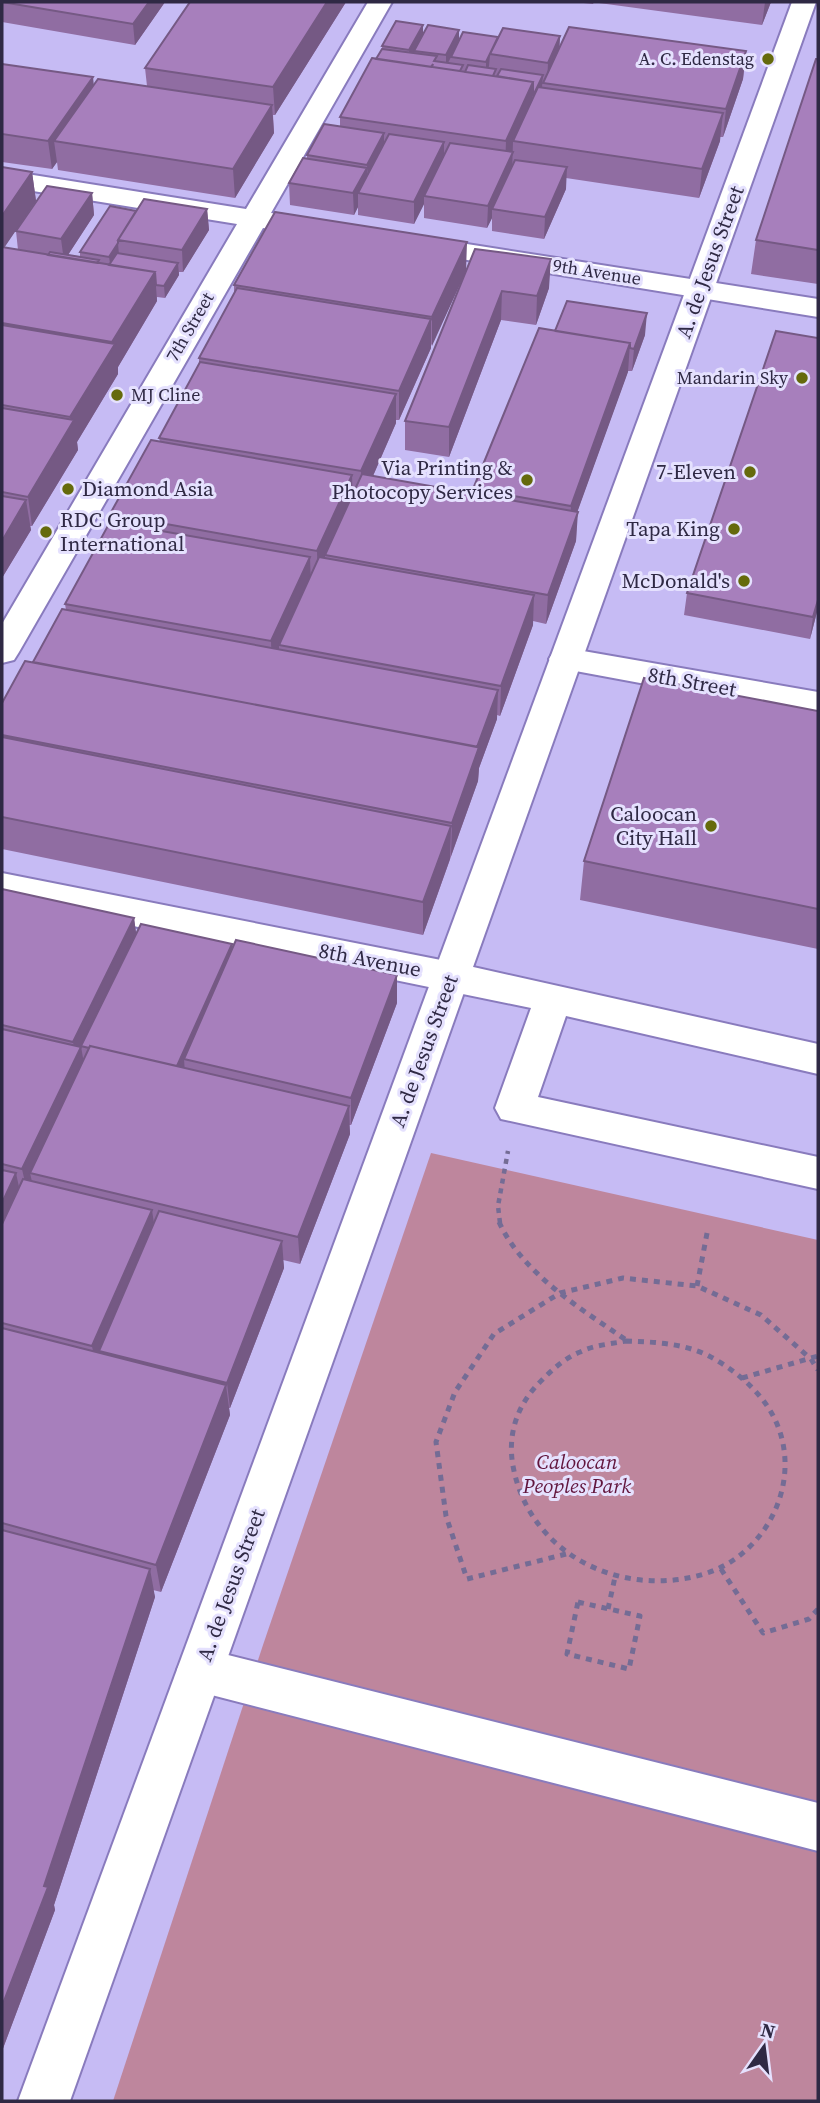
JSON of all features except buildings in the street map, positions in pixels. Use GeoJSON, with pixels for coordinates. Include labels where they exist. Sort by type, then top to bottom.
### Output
{"type":"FeatureCollection","features":[{"type":"Feature","properties":{"kind":"street","name":"7th Street"},"geometry":{"type":"LineString","coordinates":[[2,652],[380,2]]}},
{"type":"Feature","properties":{"kind":"street","name":"A. de Jesus Street"},"geometry":{"type":"LineString","coordinates":[[44,2101],[804,2]]}},
{"type":"Feature","properties":{"kind":"street"},"geometry":{"type":"LineString","coordinates":[[2,178],[348,233]]}},
{"type":"Feature","properties":{"kind":"street","name":"9th Avenue"},"geometry":{"type":"LineString","coordinates":[[389,239],[818,308]]}},
{"type":"Feature","properties":{"kind":"street","name":"8th Street"},"geometry":{"type":"LineString","coordinates":[[566,659],[818,704]]}},
{"type":"Feature","properties":{"kind":"street","name":"8th Avenue"},"geometry":{"type":"LineString","coordinates":[[2,886],[451,976],[818,1059]]}},
{"type":"Feature","properties":{"kind":"street"},"geometry":{"type":"LineString","coordinates":[[553,999],[515,1108],[818,1173]]}},
{"type":"Feature","properties":{"kind":"street"},"geometry":{"type":"LineString","coordinates":[[200,1670],[818,1827]]}},
{"type":"Feature","properties":{"kind":"path"},"geometry":{"type":"LineString","coordinates":[[515,1108],[498,1219],[514,1247],[560,1293],[626,1340]]}},
{"type":"Feature","properties":{"kind":"path"},"geometry":{"type":"LineString","coordinates":[[697,1286],[708,1228]]}},
{"type":"Feature","properties":{"kind":"path"},"geometry":{"type":"LineString","coordinates":[[566,1554],[467,1579],[446,1516],[436,1442],[455,1392],[494,1334],[560,1293],[623,1278],[697,1286],[761,1315],[811,1359],[818,1370]]}},
{"type":"Feature","properties":{"kind":"path"},"geometry":{"type":"LineString","coordinates":[[626,1340],[668,1342],[708,1355],[741,1378],[772,1413],[785,1456],[781,1501],[759,1540],[720,1569],[670,1581],[615,1577],[566,1554],[529,1515],[512,1469],[514,1423],[538,1381],[577,1353],[626,1340]]}},
{"type":"Feature","properties":{"kind":"path"},"geometry":{"type":"LineString","coordinates":[[741,1378],[818,1356]]}},
{"type":"Feature","properties":{"kind":"path"},"geometry":{"type":"LineString","coordinates":[[720,1569],[763,1633],[809,1619],[818,1609]]}},
{"type":"Feature","properties":{"kind":"path"},"geometry":{"type":"LineString","coordinates":[[608,1609],[615,1577]]}},
{"type":"Feature","properties":{"kind":"path"},"geometry":{"type":"LineString","coordinates":[[578,1602],[608,1609],[640,1616],[629,1669],[566,1654],[578,1602]]}},
{"type":"Feature","properties":{"kind":"green space","name":"Caloocan Peoples Park"},"geometry":{"type":"Polygon","coordinates":[[[431,1153],[818,1240],[818,2101],[113,2101],[263,1645],[431,1153]]]}},
{"type":"Feature","properties":{"kind":"place","name":"A. C. Edenstag"},"geometry":{"type":"Point","coordinates":[768,59]}},
{"type":"Feature","properties":{"kind":"place","name":"Mandarin Sky"},"geometry":{"type":"Point","coordinates":[802,378]}},
{"type":"Feature","properties":{"kind":"place","name":"MJ Cline"},"geometry":{"type":"Point","coordinates":[117,395]}},
{"type":"Feature","properties":{"kind":"place","name":"7-Eleven"},"geometry":{"type":"Point","coordinates":[750,472]}},
{"type":"Feature","properties":{"kind":"place","name":"Via Printing & Photocopy Services"},"geometry":{"type":"Point","coordinates":[527,480]}},
{"type":"Feature","properties":{"kind":"place","name":"Diamond Asia"},"geometry":{"type":"Point","coordinates":[68,489]}},
{"type":"Feature","properties":{"kind":"place","name":"Tapa King"},"geometry":{"type":"Point","coordinates":[734,529]}},
{"type":"Feature","properties":{"kind":"place","name":"RDC Group International"},"geometry":{"type":"Point","coordinates":[46,532]}},
{"type":"Feature","properties":{"kind":"place","name":"McDonald's"},"geometry":{"type":"Point","coordinates":[744,581]}},
{"type":"Feature","properties":{"kind":"place","name":"Caloocan City Hall"},"geometry":{"type":"Point","coordinates":[711,826]}}]}
